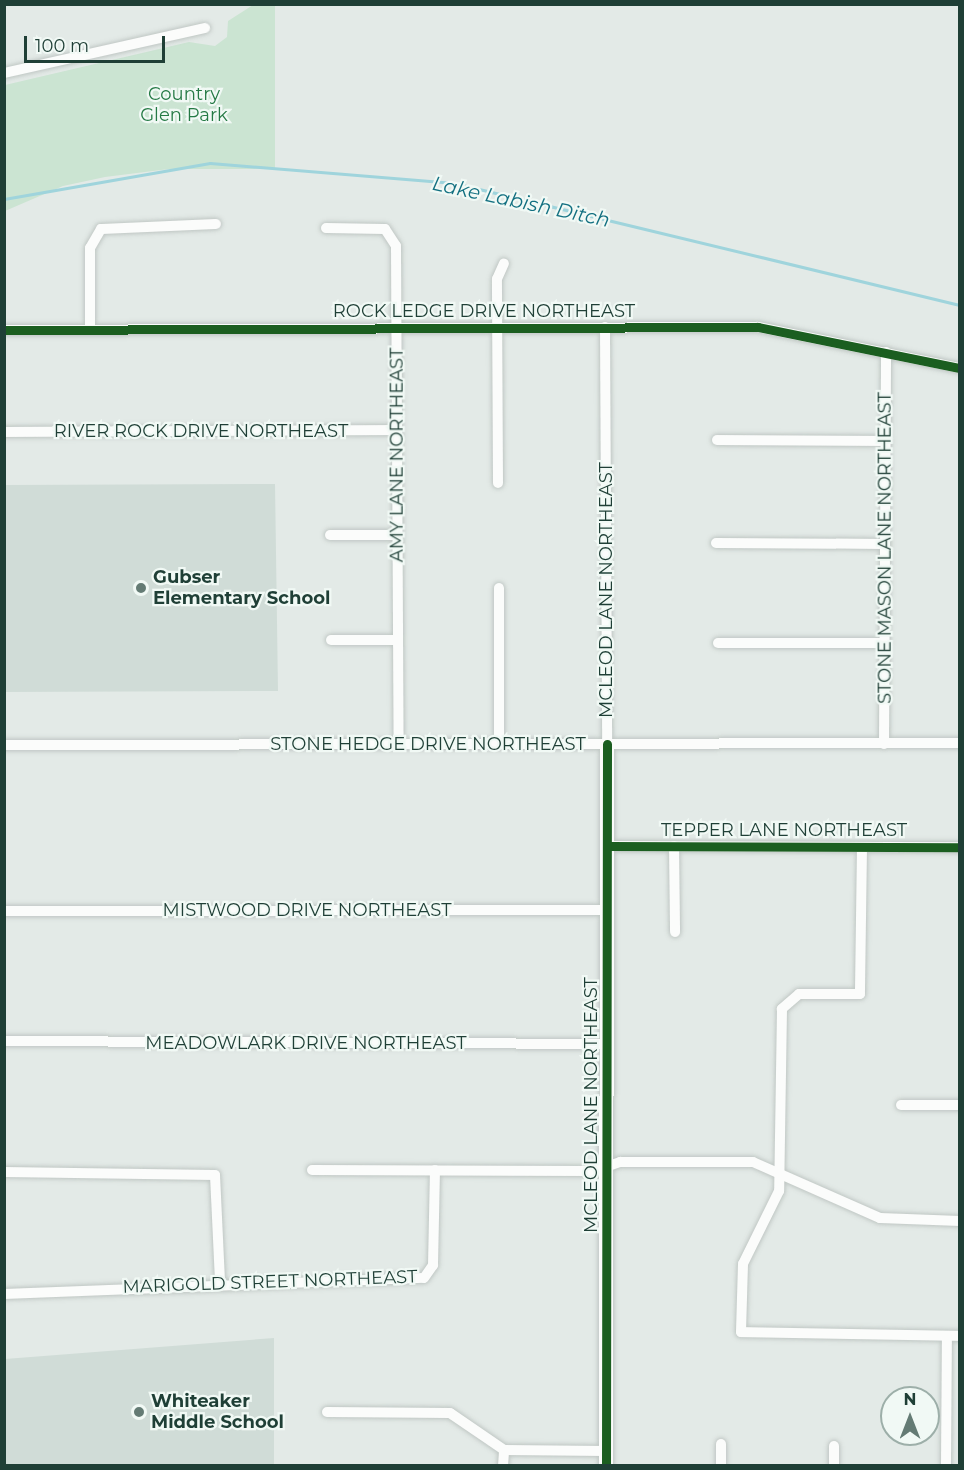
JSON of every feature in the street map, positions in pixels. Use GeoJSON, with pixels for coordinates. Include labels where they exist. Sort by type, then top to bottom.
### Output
{"type":"FeatureCollection","features":[{"type":"Feature","properties":{"kind":"street"},"geometry":{"type":"LineString","coordinates":[[4,73],[205,28]]}},
{"type":"Feature","properties":{"kind":"street"},"geometry":{"type":"LineString","coordinates":[[90,329],[90,248],[101,229],[216,224]]}},
{"type":"Feature","properties":{"kind":"street","name":"AMY LANE NORTHEAST"},"geometry":{"type":"LineString","coordinates":[[326,228],[379,228],[392,236],[396,328],[399,744]]}},
{"type":"Feature","properties":{"kind":"street"},"geometry":{"type":"LineString","coordinates":[[498,483],[497,279],[504,263]]}},
{"type":"Feature","properties":{"kind":"street","name":"MCLEOD LANE NORTHEAST"},"geometry":{"type":"LineString","coordinates":[[604,327],[609,846],[606,1466]]}},
{"type":"Feature","properties":{"kind":"street","name":"ROCK LEDGE DRIVE NORTHEAST"},"geometry":{"type":"LineString","coordinates":[[4,330],[778,328],[960,369]]}},
{"type":"Feature","properties":{"kind":"street","name":"STONE MASON LANE NORTHEAST"},"geometry":{"type":"LineString","coordinates":[[884,744],[886,352]]}},
{"type":"Feature","properties":{"kind":"street","name":"RIVER ROCK DRIVE NORTHEAST"},"geometry":{"type":"LineString","coordinates":[[4,432],[397,430]]}},
{"type":"Feature","properties":{"kind":"street"},"geometry":{"type":"LineString","coordinates":[[717,440],[886,441]]}},
{"type":"Feature","properties":{"kind":"street"},"geometry":{"type":"LineString","coordinates":[[330,535],[397,535]]}},
{"type":"Feature","properties":{"kind":"street"},"geometry":{"type":"LineString","coordinates":[[716,543],[885,544]]}},
{"type":"Feature","properties":{"kind":"street"},"geometry":{"type":"LineString","coordinates":[[498,744],[499,588]]}},
{"type":"Feature","properties":{"kind":"street"},"geometry":{"type":"LineString","coordinates":[[331,640],[398,640]]}},
{"type":"Feature","properties":{"kind":"street"},"geometry":{"type":"LineString","coordinates":[[718,643],[885,643]]}},
{"type":"Feature","properties":{"kind":"street","name":"STONE HEDGE DRIVE NORTHEAST"},"geometry":{"type":"LineString","coordinates":[[4,745],[960,743]]}},
{"type":"Feature","properties":{"kind":"street","name":"TEPPER LANE NORTHEAST"},"geometry":{"type":"LineString","coordinates":[[609,846],[960,847]]}},
{"type":"Feature","properties":{"kind":"street"},"geometry":{"type":"LineString","coordinates":[[674,846],[675,932]]}},
{"type":"Feature","properties":{"kind":"street"},"geometry":{"type":"LineString","coordinates":[[862,847],[860,994],[799,994],[782,1009],[781,1172],[775,1205],[744,1264],[741,1332],[960,1336]]}},
{"type":"Feature","properties":{"kind":"street","name":"MISTWOOD DRIVE NORTHEAST"},"geometry":{"type":"LineString","coordinates":[[4,911],[609,910]]}},
{"type":"Feature","properties":{"kind":"street","name":"MEADOWLARK DRIVE NORTHEAST"},"geometry":{"type":"LineString","coordinates":[[4,1041],[608,1044]]}},
{"type":"Feature","properties":{"kind":"street"},"geometry":{"type":"LineString","coordinates":[[901,1105],[960,1105]]}},
{"type":"Feature","properties":{"kind":"street"},"geometry":{"type":"LineString","coordinates":[[312,1170],[608,1167],[620,1162],[753,1162],[781,1172],[880,1218],[960,1221]]}},
{"type":"Feature","properties":{"kind":"street","name":"MARIGOLD STREET NORTHEAST"},"geometry":{"type":"LineString","coordinates":[[4,1294],[220,1282],[430,1275],[435,1170]]}},
{"type":"Feature","properties":{"kind":"street"},"geometry":{"type":"LineString","coordinates":[[4,1172],[216,1175],[220,1282]]}},
{"type":"Feature","properties":{"kind":"street"},"geometry":{"type":"LineString","coordinates":[[946,1466],[947,1336]]}},
{"type":"Feature","properties":{"kind":"street"},"geometry":{"type":"LineString","coordinates":[[327,1412],[450,1413],[504,1450],[606,1451]]}},
{"type":"Feature","properties":{"kind":"street"},"geometry":{"type":"LineString","coordinates":[[721,1444],[721,1466]]}},
{"type":"Feature","properties":{"kind":"street"},"geometry":{"type":"LineString","coordinates":[[834,1446],[834,1466]]}},
{"type":"Feature","properties":{"kind":"street"},"geometry":{"type":"LineString","coordinates":[[503,1466],[504,1450]]}},
{"type":"Feature","properties":{"kind":"shaded area","name":"Gubser Elementary School"},"geometry":{"type":"Polygon","coordinates":[[[275,484],[278,691],[5,692],[5,485],[275,484]]]}},
{"type":"Feature","properties":{"kind":"shaded area","name":"Whiteaker Middle School"},"geometry":{"type":"Polygon","coordinates":[[[274,1338],[274,1465],[5,1465],[5,1359],[274,1338]]]}},
{"type":"Feature","properties":{"kind":"green space","name":"Country Glen Park"},"geometry":{"type":"Polygon","coordinates":[[[253,5],[275,5],[275,169],[169,169],[105,177],[63,186],[5,211],[5,85],[189,42],[215,46],[227,37],[228,21],[253,5]]]}},
{"type":"Feature","properties":{"kind":"waterway","name":"Lake Labish Ditch"},"geometry":{"type":"LineString","coordinates":[[4,199],[210,163],[454,183],[960,305]]}},
{"type":"Feature","properties":{"kind":"cycle path"},"geometry":{"type":"LineString","coordinates":[[4,330],[758,327],[960,368]]}},
{"type":"Feature","properties":{"kind":"cycle path"},"geometry":{"type":"LineString","coordinates":[[606,1466],[607,744]]}},
{"type":"Feature","properties":{"kind":"cycle path"},"geometry":{"type":"LineString","coordinates":[[609,846],[960,847]]}},
{"type":"Feature","properties":{"kind":"place","name":"Gubser Elementary School"},"geometry":{"type":"Point","coordinates":[141,588]}},
{"type":"Feature","properties":{"kind":"place","name":"Whiteaker Middle School"},"geometry":{"type":"Point","coordinates":[139,1412]}}]}
